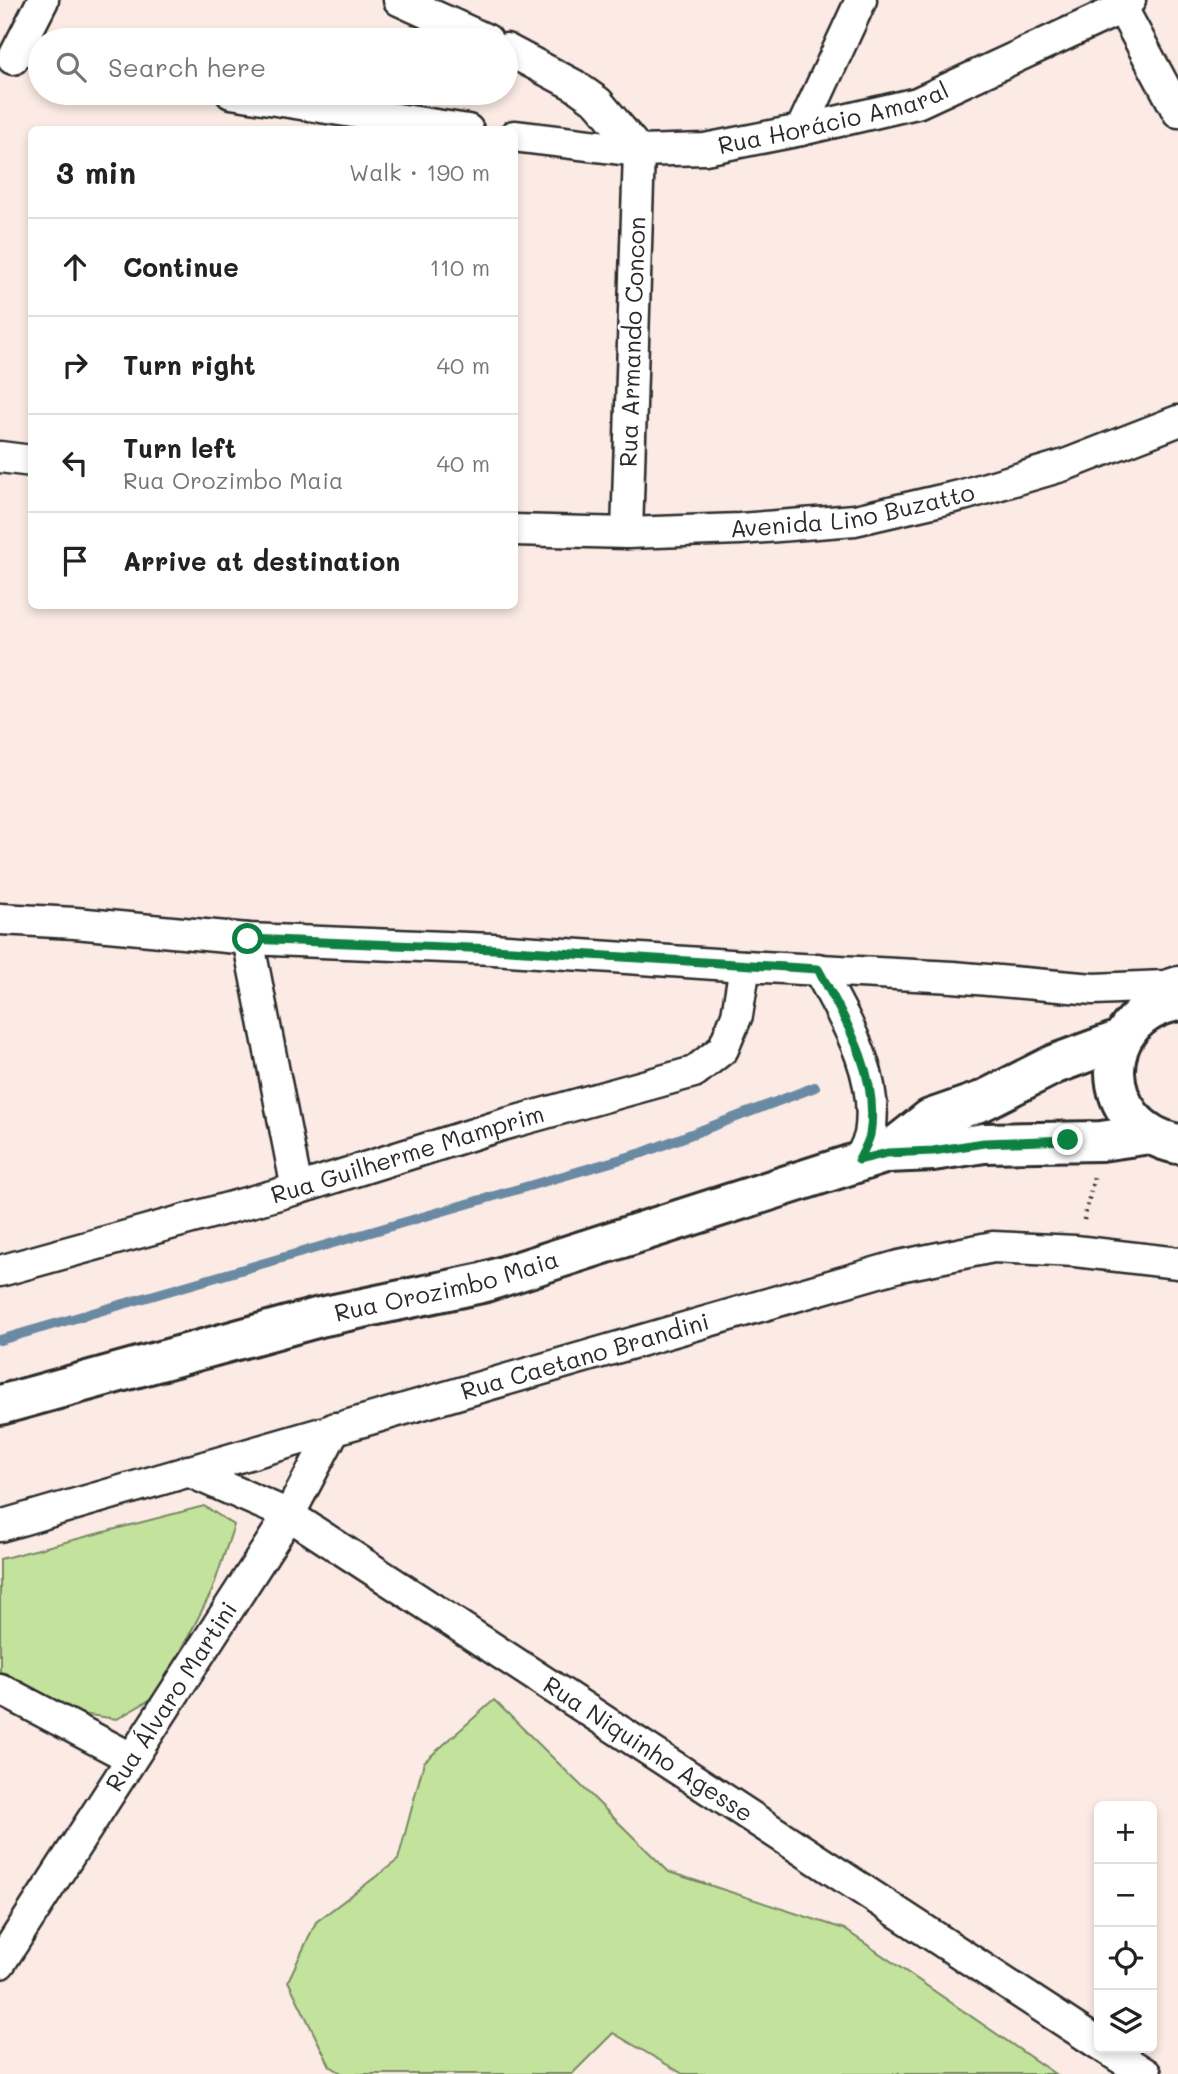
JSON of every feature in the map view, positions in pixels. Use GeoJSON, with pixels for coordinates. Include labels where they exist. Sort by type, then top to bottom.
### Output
{"type":"FeatureCollection","features":[{"type":"Feature","properties":{"kind":"main road"},"geometry":{"type":"LineString","coordinates":[[1164,1139],[1132,1117],[1120,1100],[1115,1084],[1116,1059],[1120,1040],[1140,1016],[1165,1003],[1178,1001]]}},
{"type":"Feature","properties":{"kind":"main road","name":"Rua Orozimbo Maia"},"geometry":{"type":"LineString","coordinates":[[873,1157],[930,1119],[982,1101],[1055,1064],[1120,1040]]}},
{"type":"Feature","properties":{"kind":"main road","name":"Rua Orozimbo Maia"},"geometry":{"type":"LineString","coordinates":[[0,1405],[320,1317],[482,1283],[873,1157],[984,1143],[1164,1139]]}},
{"type":"Feature","properties":{"kind":"street"},"geometry":{"type":"LineString","coordinates":[[31,28],[43,0]]}},
{"type":"Feature","properties":{"kind":"street"},"geometry":{"type":"LineString","coordinates":[[399,0],[442,9],[470,28]]}},
{"type":"Feature","properties":{"kind":"street"},"geometry":{"type":"LineString","coordinates":[[801,130],[861,0]]}},
{"type":"Feature","properties":{"kind":"street"},"geometry":{"type":"LineString","coordinates":[[1126,4],[1178,112]]}},
{"type":"Feature","properties":{"kind":"street","name":"Rua Horácio Amaral"},"geometry":{"type":"LineString","coordinates":[[518,136],[639,151],[705,149],[801,130],[917,103],[1126,4]]}},
{"type":"Feature","properties":{"kind":"street"},"geometry":{"type":"LineString","coordinates":[[18,60],[28,36]]}},
{"type":"Feature","properties":{"kind":"street"},"geometry":{"type":"LineString","coordinates":[[518,55],[574,85],[598,102],[639,151]]}},
{"type":"Feature","properties":{"kind":"street"},"geometry":{"type":"LineString","coordinates":[[308,105],[442,126]]}},
{"type":"Feature","properties":{"kind":"street","name":"Rua Armando Concon"},"geometry":{"type":"LineString","coordinates":[[627,533],[639,151]]}},
{"type":"Feature","properties":{"kind":"street","name":"Avenida Lino Buzatto"},"geometry":{"type":"LineString","coordinates":[[518,530],[627,533],[740,529],[855,520],[964,495],[1065,466],[1178,421]]}},
{"type":"Feature","properties":{"kind":"street"},"geometry":{"type":"LineString","coordinates":[[0,457],[28,460]]}},
{"type":"Feature","properties":{"kind":"street"},"geometry":{"type":"LineString","coordinates":[[0,919],[248,939],[494,949],[1094,989],[1165,986],[1178,982]]}},
{"type":"Feature","properties":{"kind":"street"},"geometry":{"type":"LineString","coordinates":[[248,939],[297,1189]]}},
{"type":"Feature","properties":{"kind":"street","name":"Rua Guilherme Mamprim"},"geometry":{"type":"LineString","coordinates":[[0,1271],[297,1189],[502,1125],[694,1072],[723,1049],[737,1015],[745,967]]}},
{"type":"Feature","properties":{"kind":"street"},"geometry":{"type":"LineString","coordinates":[[818,969],[844,1017],[868,1074],[873,1157]]}},
{"type":"Feature","properties":{"kind":"street","name":"Rua Caetano Brandini"},"geometry":{"type":"LineString","coordinates":[[0,1526],[899,1266],[993,1247],[1061,1250],[1178,1263]]}},
{"type":"Feature","properties":{"kind":"street","name":"Rua Álvaro Martini"},"geometry":{"type":"LineString","coordinates":[[0,1963],[289,1515],[335,1428]]}},
{"type":"Feature","properties":{"kind":"street","name":"Rua Niquinho Agesse"},"geometry":{"type":"LineString","coordinates":[[188,1471],[289,1515],[1094,2041]]}},
{"type":"Feature","properties":{"kind":"street"},"geometry":{"type":"LineString","coordinates":[[0,1689],[131,1758]]}},
{"type":"Feature","properties":{"kind":"street"},"geometry":{"type":"LineString","coordinates":[[1113,2053],[1146,2074]]}},
{"type":"Feature","properties":{"kind":"path"},"geometry":{"type":"LineString","coordinates":[[1083,1226],[1096,1169]]}},
{"type":"Feature","properties":{"kind":"green space"},"geometry":{"type":"Polygon","coordinates":[[[204,1506],[234,1525],[212,1591],[158,1695],[117,1719],[61,1711],[0,1678],[0,1559],[204,1506]]]}},
{"type":"Feature","properties":{"kind":"green space"},"geometry":{"type":"Polygon","coordinates":[[[494,1700],[669,1872],[844,1929],[1055,2074],[683,2074],[613,2033],[572,2074],[343,2074],[330,2066],[288,1981],[316,1922],[398,1860],[424,1762],[494,1700]]]}},
{"type":"Feature","properties":{"kind":"waterway"},"geometry":{"type":"LineString","coordinates":[[0,1340],[642,1153],[815,1087]]}},
{"type":"Feature","properties":{"kind":"route"},"geometry":{"type":"LineString","coordinates":[[248,939],[494,949],[745,967],[818,969],[844,1017],[868,1074],[870,1135],[859,1160],[887,1153],[933,1151],[984,1143],[1068,1140]]}}]}
